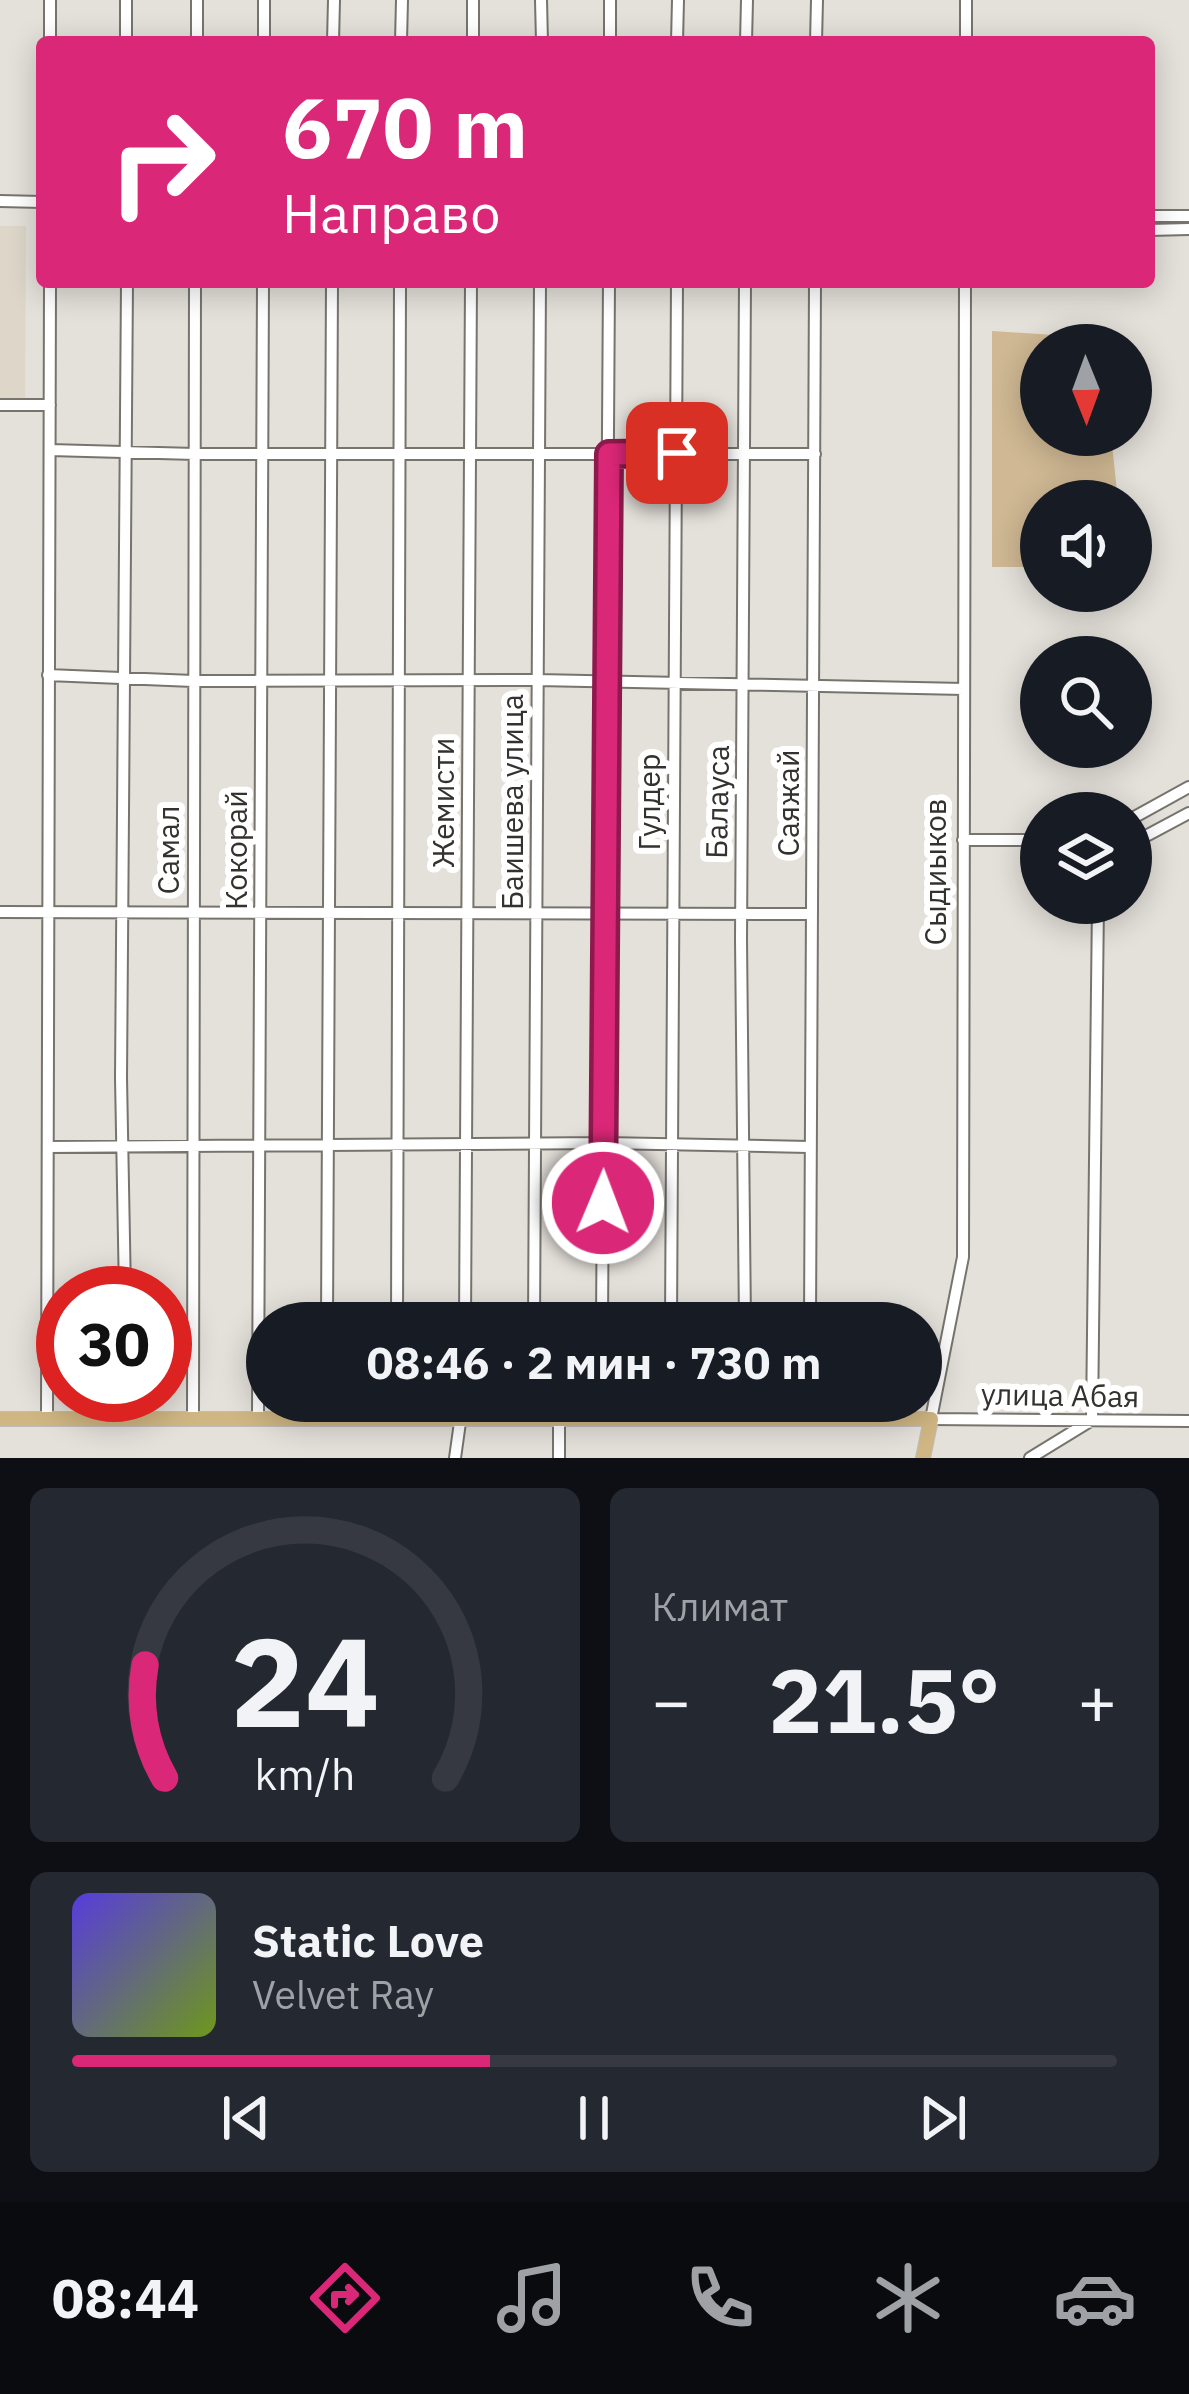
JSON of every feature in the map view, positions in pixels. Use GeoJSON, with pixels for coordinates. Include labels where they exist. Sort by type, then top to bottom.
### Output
{"type":"FeatureCollection","features":[{"type":"Feature","properties":{"kind":"main road"},"geometry":{"type":"LineString","coordinates":[[0,1419],[36,1418]]}},
{"type":"Feature","properties":{"kind":"main road"},"geometry":{"type":"LineString","coordinates":[[193,1418],[246,1418]]}},
{"type":"Feature","properties":{"kind":"main road","name":"Сыдиыков"},"geometry":{"type":"LineString","coordinates":[[923,1458],[930,1422]]}},
{"type":"Feature","properties":{"kind":"street"},"geometry":{"type":"LineString","coordinates":[[50,0],[50,36]]}},
{"type":"Feature","properties":{"kind":"street"},"geometry":{"type":"LineString","coordinates":[[126,0],[126,36]]}},
{"type":"Feature","properties":{"kind":"street"},"geometry":{"type":"LineString","coordinates":[[197,0],[197,36]]}},
{"type":"Feature","properties":{"kind":"street"},"geometry":{"type":"LineString","coordinates":[[264,0],[264,36]]}},
{"type":"Feature","properties":{"kind":"street"},"geometry":{"type":"LineString","coordinates":[[333,36],[334,0]]}},
{"type":"Feature","properties":{"kind":"street"},"geometry":{"type":"LineString","coordinates":[[401,36],[402,0]]}},
{"type":"Feature","properties":{"kind":"street"},"geometry":{"type":"LineString","coordinates":[[473,0],[473,36]]}},
{"type":"Feature","properties":{"kind":"street"},"geometry":{"type":"LineString","coordinates":[[542,0],[542,36]]}},
{"type":"Feature","properties":{"kind":"street"},"geometry":{"type":"LineString","coordinates":[[610,0],[610,36]]}},
{"type":"Feature","properties":{"kind":"street"},"geometry":{"type":"LineString","coordinates":[[677,36],[678,0]]}},
{"type":"Feature","properties":{"kind":"street"},"geometry":{"type":"LineString","coordinates":[[746,36],[747,0]]}},
{"type":"Feature","properties":{"kind":"street"},"geometry":{"type":"LineString","coordinates":[[817,0],[817,36]]}},
{"type":"Feature","properties":{"kind":"street"},"geometry":{"type":"LineString","coordinates":[[966,0],[966,36]]}},
{"type":"Feature","properties":{"kind":"street"},"geometry":{"type":"LineString","coordinates":[[0,202],[36,202]]}},
{"type":"Feature","properties":{"kind":"street"},"geometry":{"type":"LineString","coordinates":[[1155,216],[1189,216]]}},
{"type":"Feature","properties":{"kind":"street"},"geometry":{"type":"LineString","coordinates":[[1155,230],[1189,229]]}},
{"type":"Feature","properties":{"kind":"street"},"geometry":{"type":"LineString","coordinates":[[48,1266],[50,288]]}},
{"type":"Feature","properties":{"kind":"street"},"geometry":{"type":"LineString","coordinates":[[124,1266],[127,288]]}},
{"type":"Feature","properties":{"kind":"street","name":"Самал"},"geometry":{"type":"LineString","coordinates":[[193,1418],[195,288]]}},
{"type":"Feature","properties":{"kind":"street","name":"Кокорай"},"geometry":{"type":"LineString","coordinates":[[259,1302],[263,288]]}},
{"type":"Feature","properties":{"kind":"street"},"geometry":{"type":"LineString","coordinates":[[327,1302],[332,288]]}},
{"type":"Feature","properties":{"kind":"street"},"geometry":{"type":"LineString","coordinates":[[397,1302],[400,288]]}},
{"type":"Feature","properties":{"kind":"street","name":"Жемисти"},"geometry":{"type":"LineString","coordinates":[[464,1302],[471,288]]}},
{"type":"Feature","properties":{"kind":"street","name":"Баишева улица"},"geometry":{"type":"LineString","coordinates":[[534,1302],[540,288]]}},
{"type":"Feature","properties":{"kind":"street"},"geometry":{"type":"LineString","coordinates":[[602,1302],[609,288]]}},
{"type":"Feature","properties":{"kind":"street","name":"Гулдер"},"geometry":{"type":"LineString","coordinates":[[671,1302],[677,288]]}},
{"type":"Feature","properties":{"kind":"street","name":"Балауса"},"geometry":{"type":"LineString","coordinates":[[745,288],[741,916],[745,1302]]}},
{"type":"Feature","properties":{"kind":"street","name":"Саяжай"},"geometry":{"type":"LineString","coordinates":[[810,1302],[815,288]]}},
{"type":"Feature","properties":{"kind":"street","name":"Сыдиыков"},"geometry":{"type":"LineString","coordinates":[[942,1363],[963,1257],[964,288]]}},
{"type":"Feature","properties":{"kind":"street"},"geometry":{"type":"LineString","coordinates":[[0,405],[50,405]]}},
{"type":"Feature","properties":{"kind":"street"},"geometry":{"type":"LineString","coordinates":[[50,450],[815,454]]}},
{"type":"Feature","properties":{"kind":"street"},"geometry":{"type":"LineString","coordinates":[[48,676],[964,689]]}},
{"type":"Feature","properties":{"kind":"street"},"geometry":{"type":"LineString","coordinates":[[1152,807],[1189,787]]}},
{"type":"Feature","properties":{"kind":"street"},"geometry":{"type":"LineString","coordinates":[[1152,833],[1189,813]]}},
{"type":"Feature","properties":{"kind":"street"},"geometry":{"type":"LineString","coordinates":[[963,839],[1020,840]]}},
{"type":"Feature","properties":{"kind":"street"},"geometry":{"type":"LineString","coordinates":[[0,912],[812,914]]}},
{"type":"Feature","properties":{"kind":"street"},"geometry":{"type":"LineString","coordinates":[[1030,1458],[1092,1420],[1097,924]]}},
{"type":"Feature","properties":{"kind":"street"},"geometry":{"type":"LineString","coordinates":[[48,1147],[604,1143],[809,1148]]}},
{"type":"Feature","properties":{"kind":"street","name":"улица Абая"},"geometry":{"type":"LineString","coordinates":[[942,1419],[1189,1421]]}},
{"type":"Feature","properties":{"kind":"street"},"geometry":{"type":"LineString","coordinates":[[455,1458],[462,1422]]}},
{"type":"Feature","properties":{"kind":"street"},"geometry":{"type":"LineString","coordinates":[[559,1422],[559,1458]]}},
{"type":"Feature","properties":{"kind":"shaded area"},"geometry":{"type":"Polygon","coordinates":[[[0,226],[26,226],[25,404],[0,404],[0,226]]]}},
{"type":"Feature","properties":{"kind":"shaded area"},"geometry":{"type":"Polygon","coordinates":[[[992,331],[1020,333],[1020,456],[1113,456],[1116,480],[1020,480],[1020,567],[992,567],[992,331]]]}},
{"type":"Feature","properties":{"kind":"route"},"geometry":{"type":"LineString","coordinates":[[603,1203],[609,454],[677,453]]}}]}
